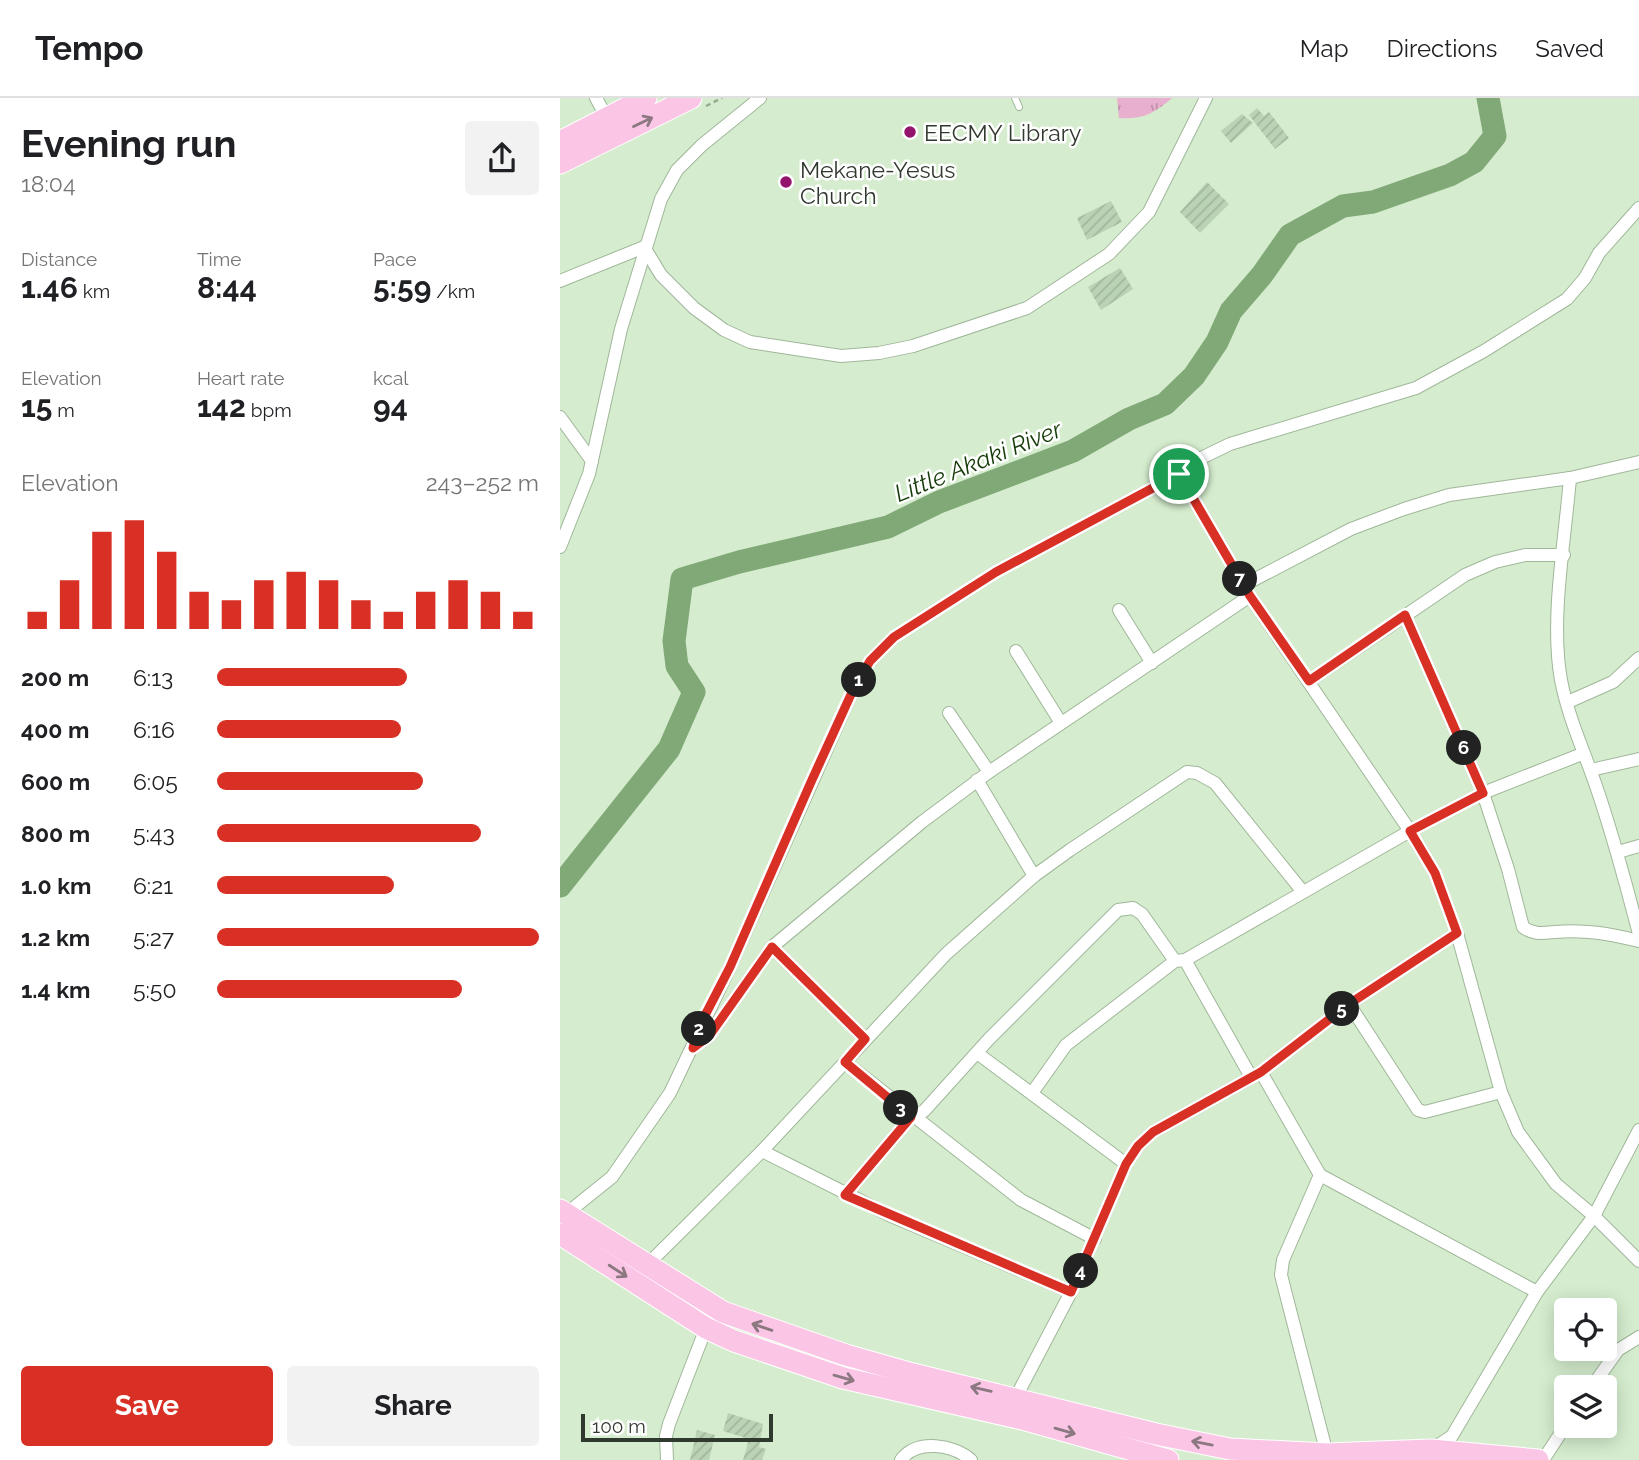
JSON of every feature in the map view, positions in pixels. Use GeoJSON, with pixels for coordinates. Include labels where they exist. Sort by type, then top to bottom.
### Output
{"type":"FeatureCollection","features":[{"type":"Feature","properties":{"kind":"main road"},"geometry":{"type":"LineString","coordinates":[[560,163],[646,98]]}},
{"type":"Feature","properties":{"kind":"main road"},"geometry":{"type":"LineString","coordinates":[[560,142],[691,98]]}},
{"type":"Feature","properties":{"kind":"main road"},"geometry":{"type":"LineString","coordinates":[[562,1220],[647,1265],[723,1312],[846,1355],[1156,1434],[1230,1449],[1541,1460]]}},
{"type":"Feature","properties":{"kind":"main road"},"geometry":{"type":"LineString","coordinates":[[562,1220],[711,1331],[843,1378],[1022,1419],[1168,1460]]}},
{"type":"Feature","properties":{"kind":"main road"},"geometry":{"type":"LineString","coordinates":[[711,1331],[723,1312]]}},
{"type":"Feature","properties":{"kind":"street"},"geometry":{"type":"LineString","coordinates":[[596,98],[611,126]]}},
{"type":"Feature","properties":{"kind":"street"},"geometry":{"type":"LineString","coordinates":[[560,547],[571,525],[592,461],[621,329],[661,198],[677,170],[702,145],[760,98]]}},
{"type":"Feature","properties":{"kind":"street"},"geometry":{"type":"LineString","coordinates":[[644,247],[662,275],[694,307],[724,330],[750,342],[841,356],[879,353],[913,346],[1027,308],[1109,254],[1149,212],[1206,98]]}},
{"type":"Feature","properties":{"kind":"street"},"geometry":{"type":"LineString","coordinates":[[562,1220],[612,1177],[648,1128],[693,1048],[699,1027],[730,967],[821,759],[870,661],[894,637],[996,572],[1230,444],[1416,388],[1484,351],[1567,299],[1585,278],[1599,253],[1639,208]]}},
{"type":"Feature","properties":{"kind":"street"},"geometry":{"type":"LineString","coordinates":[[560,281],[644,247]]}},
{"type":"Feature","properties":{"kind":"street"},"geometry":{"type":"LineString","coordinates":[[560,417],[592,461]]}},
{"type":"Feature","properties":{"kind":"street"},"geometry":{"type":"LineString","coordinates":[[693,1048],[709,1036],[772,947],[977,780],[1152,663],[1247,591],[1351,529],[1404,509],[1486,488],[1570,478],[1639,462]]}},
{"type":"Feature","properties":{"kind":"street"},"geometry":{"type":"LineString","coordinates":[[1179,474],[1247,591],[1410,831],[1435,873],[1457,933],[1500,1092],[1518,1132],[1556,1184],[1594,1216],[1639,1261]]}},
{"type":"Feature","properties":{"kind":"street"},"geometry":{"type":"LineString","coordinates":[[1570,478],[1557,619],[1561,679],[1582,754],[1591,770],[1618,852],[1639,934]]}},
{"type":"Feature","properties":{"kind":"street"},"geometry":{"type":"LineString","coordinates":[[1309,681],[1465,575],[1494,562],[1525,555],[1564,555]]}},
{"type":"Feature","properties":{"kind":"street"},"geometry":{"type":"LineString","coordinates":[[1119,610],[1152,663]]}},
{"type":"Feature","properties":{"kind":"street"},"geometry":{"type":"LineString","coordinates":[[1405,615],[1483,793],[1508,869],[1523,927],[1534,933],[1589,931],[1639,941]]}},
{"type":"Feature","properties":{"kind":"street"},"geometry":{"type":"LineString","coordinates":[[1016,651],[1061,723]]}},
{"type":"Feature","properties":{"kind":"street"},"geometry":{"type":"LineString","coordinates":[[1568,702],[1613,681],[1639,658]]}},
{"type":"Feature","properties":{"kind":"street"},"geometry":{"type":"LineString","coordinates":[[949,713],[989,772]]}},
{"type":"Feature","properties":{"kind":"street"},"geometry":{"type":"LineString","coordinates":[[1032,1093],[1066,1045],[1180,961],[1410,831],[1483,793],[1582,754]]}},
{"type":"Feature","properties":{"kind":"street"},"geometry":{"type":"LineString","coordinates":[[1591,770],[1639,759]]}},
{"type":"Feature","properties":{"kind":"street"},"geometry":{"type":"LineString","coordinates":[[647,1265],[762,1151],[946,954],[1034,876],[1138,802],[1187,772],[1197,773],[1215,783],[1303,892]]}},
{"type":"Feature","properties":{"kind":"street"},"geometry":{"type":"LineString","coordinates":[[977,780],[1034,876]]}},
{"type":"Feature","properties":{"kind":"street"},"geometry":{"type":"LineString","coordinates":[[1618,852],[1639,846]]}},
{"type":"Feature","properties":{"kind":"street"},"geometry":{"type":"LineString","coordinates":[[845,1195],[911,1117],[924,1111],[976,1054],[1118,910],[1133,908],[1142,914],[1180,961],[1320,1175],[1537,1292]]}},
{"type":"Feature","properties":{"kind":"street"},"geometry":{"type":"LineString","coordinates":[[1016,1397],[1071,1292],[1126,1164],[1138,1146],[1163,1125],[1256,1075],[1349,1004],[1457,933]]}},
{"type":"Feature","properties":{"kind":"street"},"geometry":{"type":"LineString","coordinates":[[772,947],[865,1039]]}},
{"type":"Feature","properties":{"kind":"street"},"geometry":{"type":"LineString","coordinates":[[1349,1004],[1418,1110],[1425,1112],[1500,1092]]}},
{"type":"Feature","properties":{"kind":"street"},"geometry":{"type":"LineString","coordinates":[[976,1054],[1126,1164]]}},
{"type":"Feature","properties":{"kind":"street"},"geometry":{"type":"LineString","coordinates":[[845,1062],[911,1117],[1021,1200],[1095,1240]]}},
{"type":"Feature","properties":{"kind":"street"},"geometry":{"type":"LineString","coordinates":[[1431,1455],[1452,1436],[1537,1292],[1594,1216],[1639,1130]]}},
{"type":"Feature","properties":{"kind":"street"},"geometry":{"type":"LineString","coordinates":[[762,1151],[845,1195],[1071,1292]]}},
{"type":"Feature","properties":{"kind":"street"},"geometry":{"type":"LineString","coordinates":[[1320,1175],[1283,1260],[1280,1275],[1327,1454]]}},
{"type":"Feature","properties":{"kind":"street"},"geometry":{"type":"LineString","coordinates":[[667,1460],[666,1436],[669,1424],[711,1331]]}},
{"type":"Feature","properties":{"kind":"street"},"geometry":{"type":"LineString","coordinates":[[1600,1375],[1618,1350],[1639,1337]]}},
{"type":"Feature","properties":{"kind":"street"},"geometry":{"type":"LineString","coordinates":[[1541,1460],[1557,1438]]}},
{"type":"Feature","properties":{"kind":"street"},"geometry":{"type":"LineString","coordinates":[[901,1460],[905,1454],[938,1444],[961,1451],[971,1460]]}},
{"type":"Feature","properties":{"kind":"lane"},"geometry":{"type":"LineString","coordinates":[[1015,98],[1019,107]]}},
{"type":"Feature","properties":{"kind":"green space"},"geometry":{"type":"Polygon","coordinates":[[[1117,98],[1172,98],[1148,114],[1135,118],[1119,118],[1117,98]]]}},
{"type":"Feature","properties":{"kind":"building"},"geometry":{"type":"Polygon","coordinates":[[[1257,108],[1264,116],[1269,112],[1289,138],[1275,149],[1249,115],[1257,108]]]}},
{"type":"Feature","properties":{"kind":"building"},"geometry":{"type":"Polygon","coordinates":[[[1242,114],[1253,123],[1231,143],[1221,131],[1242,114]]]}},
{"type":"Feature","properties":{"kind":"building"},"geometry":{"type":"Polygon","coordinates":[[[1207,182],[1229,204],[1200,233],[1180,212],[1207,182]]]}},
{"type":"Feature","properties":{"kind":"building"},"geometry":{"type":"Polygon","coordinates":[[[1111,201],[1122,222],[1087,240],[1077,218],[1111,201]]]}},
{"type":"Feature","properties":{"kind":"building"},"geometry":{"type":"Polygon","coordinates":[[[1120,268],[1133,289],[1101,310],[1088,287],[1120,268]]]}},
{"type":"Feature","properties":{"kind":"building"},"geometry":{"type":"Polygon","coordinates":[[[728,1413],[763,1424],[759,1447],[766,1449],[762,1460],[743,1460],[749,1439],[723,1431],[728,1413]]]}},
{"type":"Feature","properties":{"kind":"building"},"geometry":{"type":"Polygon","coordinates":[[[697,1430],[715,1435],[709,1460],[690,1460],[697,1430]]]}},
{"type":"Feature","properties":{"kind":"waterway","name":"Little Akaki River"},"geometry":{"type":"LineString","coordinates":[[560,886],[669,749],[694,692],[677,666],[674,641],[682,579],[739,562],[888,527],[939,502],[1073,451],[1129,419],[1165,404],[1194,376],[1217,342],[1231,311],[1262,275],[1290,235],[1343,206],[1373,202],[1450,175],[1474,162],[1495,136],[1488,98]]}},
{"type":"Feature","properties":{"kind":"place","name":"EECMY Library"},"geometry":{"type":"Point","coordinates":[910,132]}},
{"type":"Feature","properties":{"kind":"place","name":"Mekane-Yesus Church"},"geometry":{"type":"Point","coordinates":[786,182]}},
{"type":"Feature","properties":{"kind":"route"},"geometry":{"type":"LineString","coordinates":[[1179,474],[1250,596],[1309,681],[1405,615],[1483,793],[1410,831],[1435,873],[1457,933],[1349,1004],[1261,1072],[1172,1119],[1153,1132],[1138,1146],[1126,1164],[1071,1292],[845,1195],[911,1117],[845,1062],[865,1039],[772,947],[709,1036],[693,1048],[699,1027],[730,967],[853,690],[870,661],[894,637],[996,572],[1179,474]]}}]}
